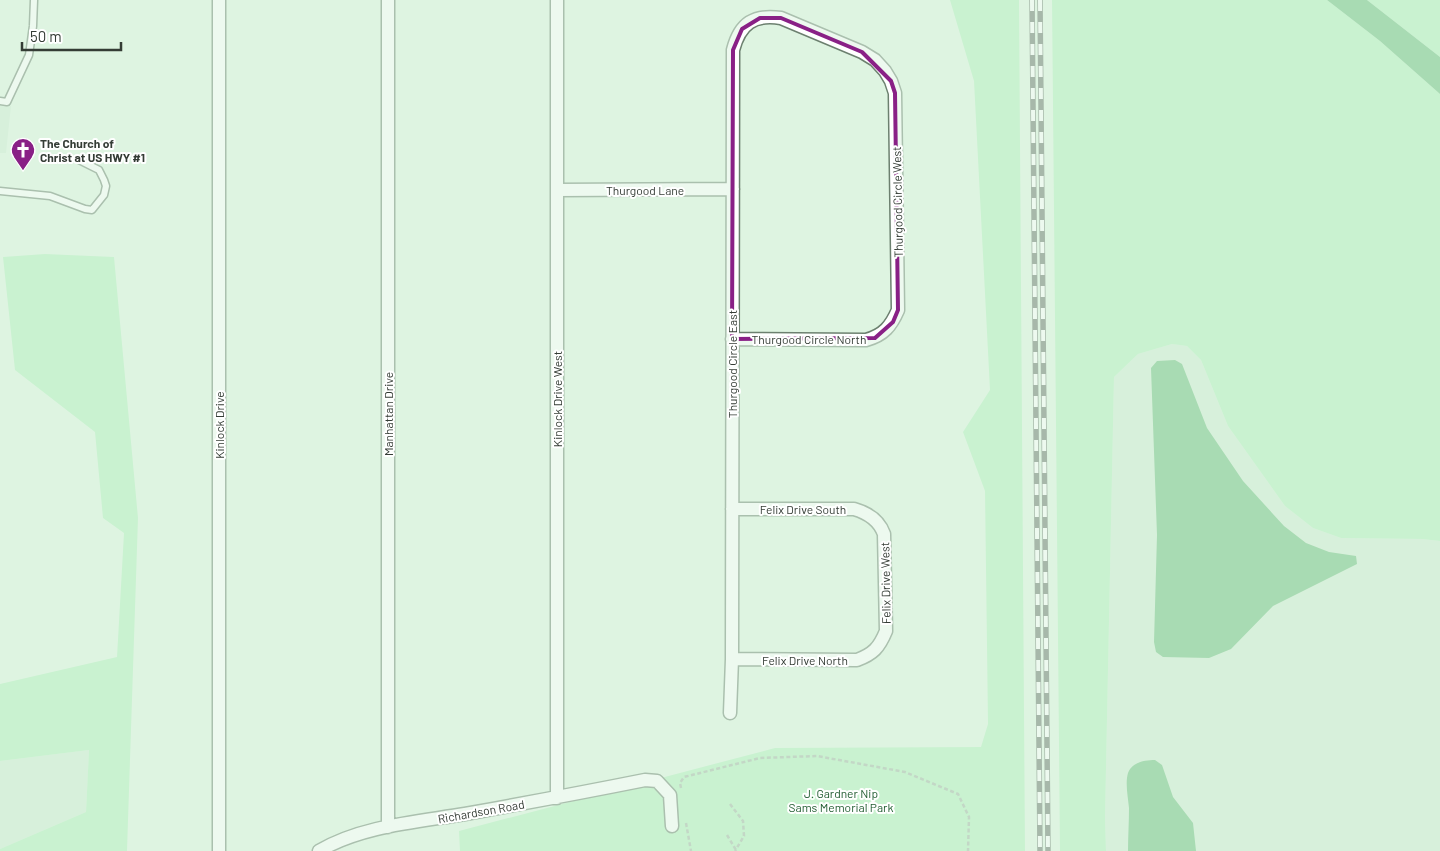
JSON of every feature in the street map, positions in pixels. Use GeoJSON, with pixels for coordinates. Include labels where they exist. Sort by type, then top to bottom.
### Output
{"type":"FeatureCollection","features":[{"type":"Feature","properties":{"kind":"street","name":"Kinlock Drive"},"geometry":{"type":"LineString","coordinates":[[219,0],[219,851]]}},
{"type":"Feature","properties":{"kind":"street","name":"Manhattan Drive"},"geometry":{"type":"LineString","coordinates":[[388,0],[388,827]]}},
{"type":"Feature","properties":{"kind":"street","name":"Kinlock Drive West"},"geometry":{"type":"LineString","coordinates":[[556,798],[558,0]]}},
{"type":"Feature","properties":{"kind":"street","name":"Thurgood Circle East"},"geometry":{"type":"LineString","coordinates":[[730,713],[732,660],[733,50],[742,29],[751,21],[770,17],[781,18],[862,52],[875,60],[885,72]]}},
{"type":"Feature","properties":{"kind":"street","name":"Thurgood Circle West"},"geometry":{"type":"LineString","coordinates":[[885,72],[891,81],[895,93],[898,310],[893,322],[885,331]]}},
{"type":"Feature","properties":{"kind":"street","name":"Thurgood Lane"},"geometry":{"type":"LineString","coordinates":[[557,190],[733,189]]}},
{"type":"Feature","properties":{"kind":"street","name":"Thurgood Circle North"},"geometry":{"type":"LineString","coordinates":[[732,339],[866,340],[875,338],[885,331]]}},
{"type":"Feature","properties":{"kind":"street","name":"Felix Drive South"},"geometry":{"type":"LineString","coordinates":[[732,508],[854,509],[873,518]]}},
{"type":"Feature","properties":{"kind":"street","name":"Felix Drive West"},"geometry":{"type":"LineString","coordinates":[[873,518],[881,525],[884,534],[886,632],[875,650]]}},
{"type":"Feature","properties":{"kind":"street","name":"Felix Drive North"},"geometry":{"type":"LineString","coordinates":[[732,660],[857,660],[875,650]]}},
{"type":"Feature","properties":{"kind":"street","name":"Richardson Road"},"geometry":{"type":"LineString","coordinates":[[319,851],[332,843],[353,835],[388,827],[556,798],[645,780],[657,781],[670,795],[672,826]]}},
{"type":"Feature","properties":{"kind":"lane"},"geometry":{"type":"LineString","coordinates":[[0,101],[7,102],[29,55],[34,0]]}},
{"type":"Feature","properties":{"kind":"lane"},"geometry":{"type":"LineString","coordinates":[[0,191],[50,196],[92,210],[104,195],[106,186],[99,170],[78,160]]}},
{"type":"Feature","properties":{"kind":"path"},"geometry":{"type":"LineString","coordinates":[[682,793],[680,783],[684,777],[760,758],[817,756],[905,772],[958,794],[969,817],[968,851]]}},
{"type":"Feature","properties":{"kind":"path"},"geometry":{"type":"LineString","coordinates":[[727,835],[736,850],[744,836],[743,821],[730,804]]}},
{"type":"Feature","properties":{"kind":"path"},"geometry":{"type":"LineString","coordinates":[[685,820],[691,851]]}},
{"type":"Feature","properties":{"kind":"highlighted area"},"geometry":{"type":"Polygon","coordinates":[[[760,18],[781,18],[862,52],[891,81],[895,93],[898,310],[893,322],[875,338],[732,339],[733,50],[742,29],[760,18]]]}},
{"type":"Feature","properties":{"kind":"shaded area"},"geometry":{"type":"Polygon","coordinates":[[[1327,0],[1367,0],[1440,57],[1440,94],[1380,41],[1327,0]]]}},
{"type":"Feature","properties":{"kind":"shaded area"},"geometry":{"type":"Polygon","coordinates":[[[0,105],[11,106],[6,153],[0,153],[0,105]]]}},
{"type":"Feature","properties":{"kind":"shaded area"},"geometry":{"type":"Polygon","coordinates":[[[1172,344],[1187,346],[1201,360],[1228,426],[1285,506],[1313,528],[1341,538],[1440,541],[1440,851],[1106,851],[1105,818],[1114,377],[1138,354],[1172,344]]]}},
{"type":"Feature","properties":{"kind":"shaded area"},"geometry":{"type":"Polygon","coordinates":[[[1175,360],[1182,364],[1207,428],[1243,481],[1284,526],[1306,543],[1329,552],[1356,556],[1357,564],[1273,606],[1231,649],[1209,658],[1163,657],[1156,652],[1154,642],[1157,535],[1151,368],[1157,361],[1175,360]]]}},
{"type":"Feature","properties":{"kind":"shaded area"},"geometry":{"type":"Polygon","coordinates":[[[89,750],[86,812],[0,849],[0,761],[89,750]]]}},
{"type":"Feature","properties":{"kind":"shaded area"},"geometry":{"type":"Polygon","coordinates":[[[1155,760],[1162,765],[1173,797],[1193,823],[1196,851],[1128,851],[1128,773],[1132,766],[1136,764],[1155,760]]]}},
{"type":"Feature","properties":{"kind":"green space","name":"J. Gardner Nip Sams Memorial Park"},"geometry":{"type":"Polygon","coordinates":[[[950,0],[1019,0],[1025,851],[460,851],[459,831],[775,748],[981,747],[988,724],[985,491],[963,432],[990,390],[974,81],[950,0]]]}},
{"type":"Feature","properties":{"kind":"green space"},"geometry":{"type":"Polygon","coordinates":[[[1052,0],[1327,0],[1380,41],[1440,94],[1440,541],[1341,538],[1313,528],[1285,506],[1228,426],[1201,360],[1187,346],[1172,344],[1138,354],[1114,377],[1105,818],[1106,851],[1060,851],[1052,0]]]}},
{"type":"Feature","properties":{"kind":"green space"},"geometry":{"type":"Polygon","coordinates":[[[1367,0],[1440,0],[1440,57],[1367,0]]]}},
{"type":"Feature","properties":{"kind":"green space"},"geometry":{"type":"Polygon","coordinates":[[[45,254],[114,257],[138,518],[127,851],[0,851],[0,849],[86,812],[89,750],[0,761],[0,684],[117,657],[124,533],[103,518],[95,432],[15,370],[3,257],[45,254]]]}},
{"type":"Feature","properties":{"kind":"railway"},"geometry":{"type":"LineString","coordinates":[[1032,0],[1040,851]]}},
{"type":"Feature","properties":{"kind":"railway"},"geometry":{"type":"LineString","coordinates":[[1040,0],[1048,851]]}},
{"type":"Feature","properties":{"kind":"place","name":"The Church of Christ at US HWY #1"},"geometry":{"type":"Point","coordinates":[23,171]}}]}
